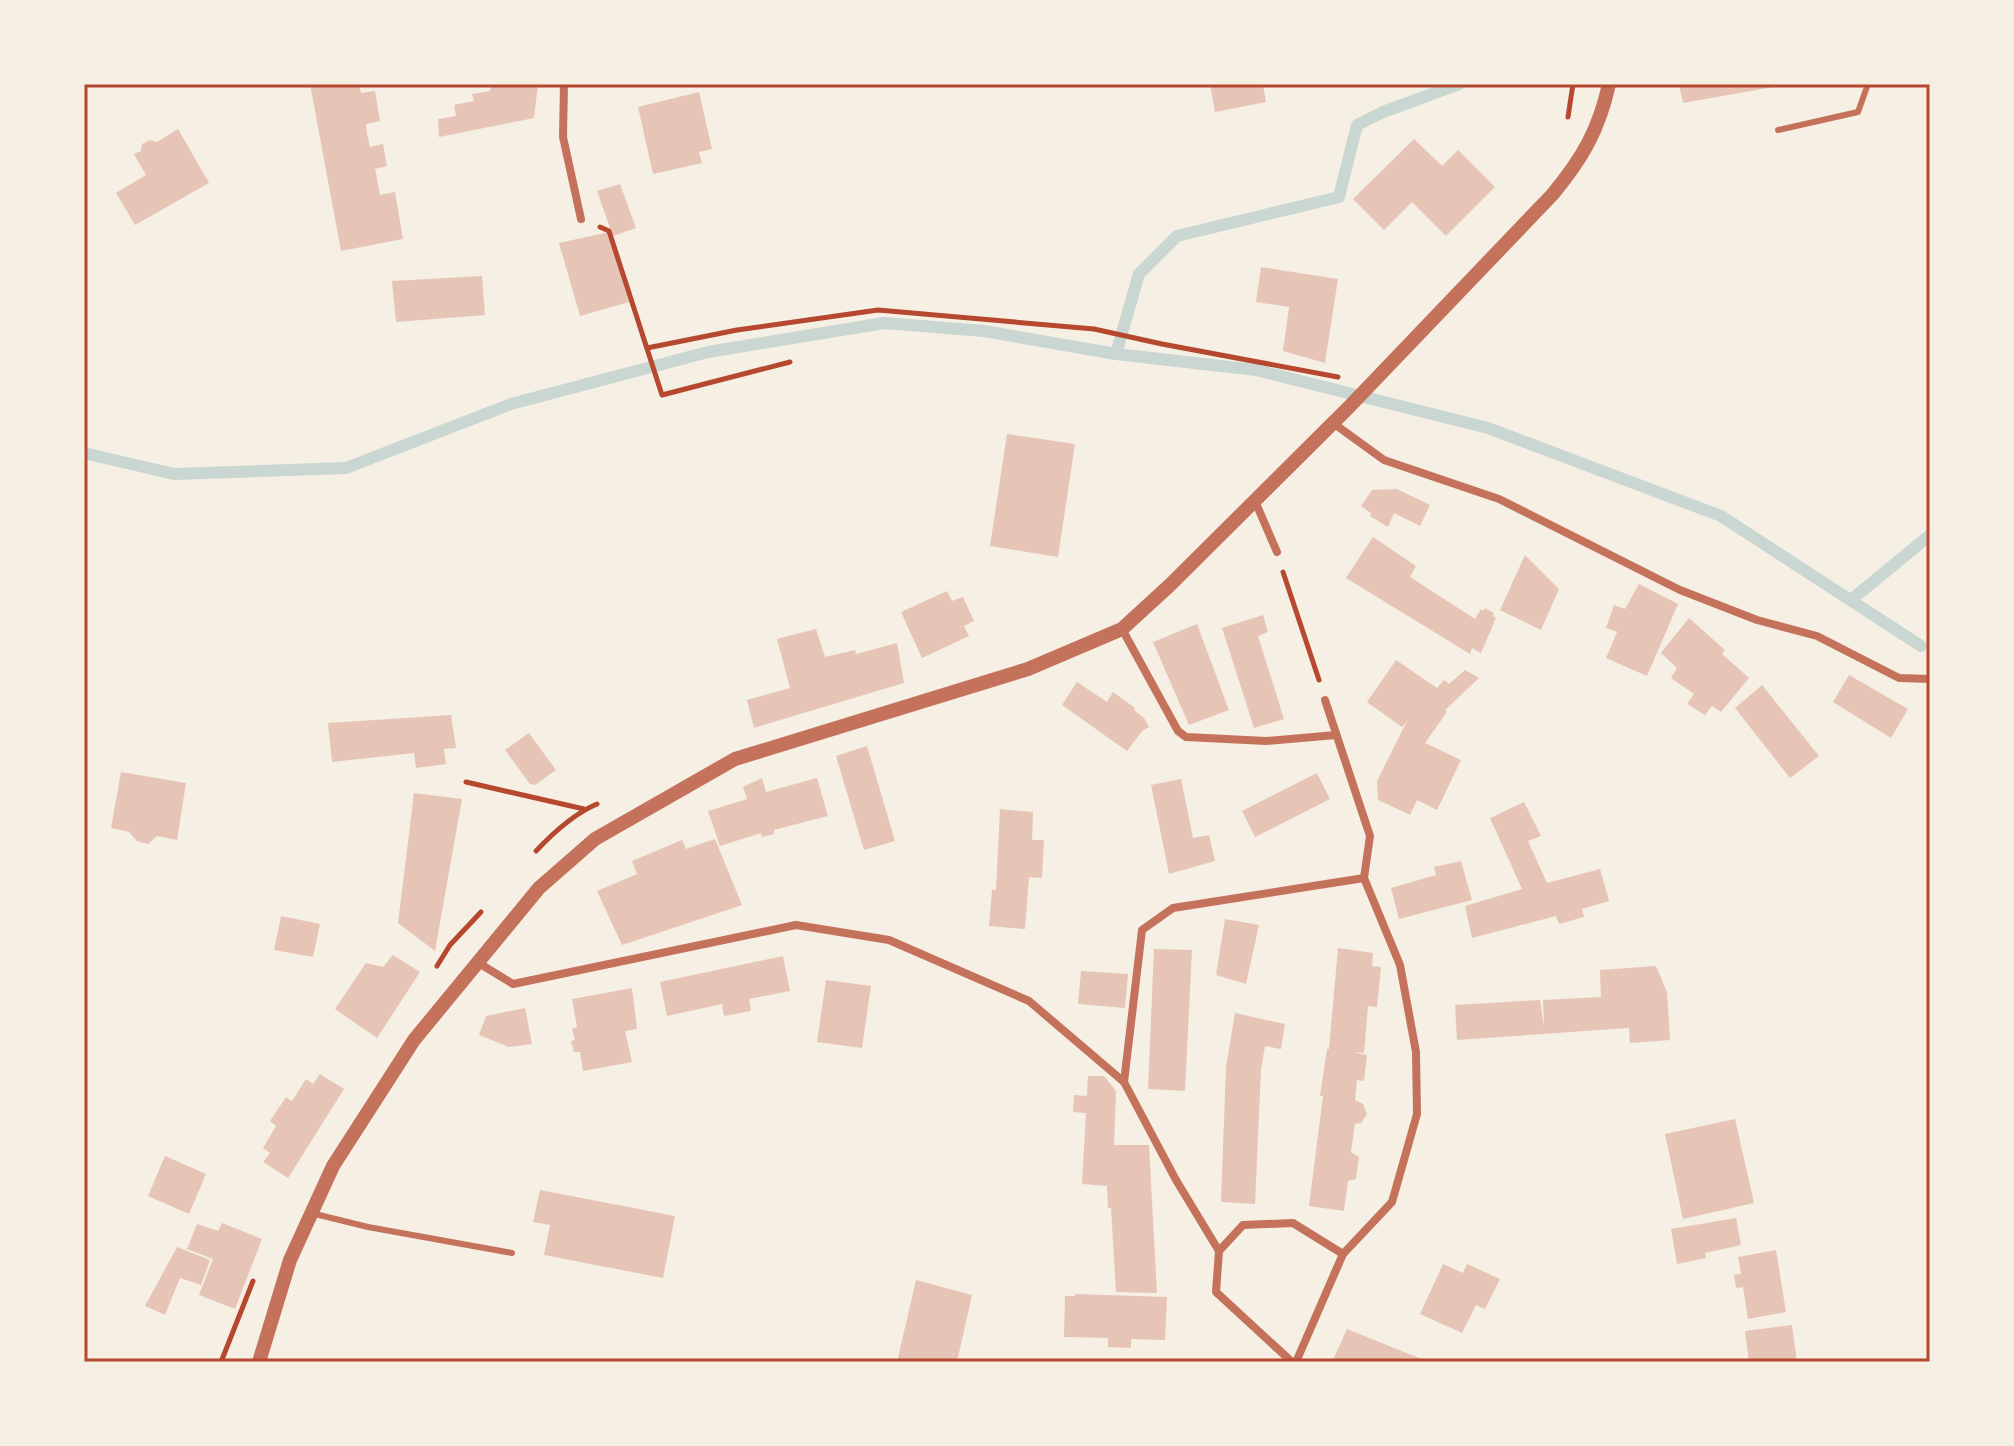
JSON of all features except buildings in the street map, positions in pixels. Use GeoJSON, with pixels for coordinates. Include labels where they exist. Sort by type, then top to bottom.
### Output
{"type":"FeatureCollection","features":[{"type":"Feature","properties":{"kind":"street"},"geometry":{"type":"LineString","coordinates":[[564,84],[563,137],[581,219]]}},
{"type":"Feature","properties":{"kind":"street"},"geometry":{"type":"LineString","coordinates":[[259,1362],[290,1260],[333,1166],[414,1040],[539,888],[595,839],[735,759],[1028,669],[1122,629],[1375,381],[1552,195],[1579,163],[1594,134],[1609,84]]}},
{"type":"Feature","properties":{"kind":"street"},"geometry":{"type":"LineString","coordinates":[[1333,423],[1384,460],[1499,499],[1680,590],[1757,620],[1817,636],[1899,678],[1930,679]]}},
{"type":"Feature","properties":{"kind":"street"},"geometry":{"type":"LineString","coordinates":[[1255,501],[1277,552]]}},
{"type":"Feature","properties":{"kind":"street"},"geometry":{"type":"LineString","coordinates":[[1122,629],[1178,731],[1186,737],[1266,741],[1336,735]]}},
{"type":"Feature","properties":{"kind":"street"},"geometry":{"type":"LineString","coordinates":[[476,961],[513,984],[796,925],[889,940],[1029,1001],[1124,1082],[1176,1180],[1219,1251],[1216,1292],[1294,1362],[1343,1254],[1392,1202],[1417,1114],[1416,1052],[1400,965],[1364,878],[1370,836],[1325,700]]}},
{"type":"Feature","properties":{"kind":"street"},"geometry":{"type":"LineString","coordinates":[[1124,1082],[1142,930],[1173,908],[1364,878]]}},
{"type":"Feature","properties":{"kind":"street"},"geometry":{"type":"LineString","coordinates":[[1219,1251],[1243,1225],[1293,1223],[1343,1254]]}},
{"type":"Feature","properties":{"kind":"lane"},"geometry":{"type":"LineString","coordinates":[[1778,130],[1858,112],[1868,84]]}},
{"type":"Feature","properties":{"kind":"lane"},"geometry":{"type":"LineString","coordinates":[[311,1213],[368,1227],[512,1253]]}},
{"type":"Feature","properties":{"kind":"path"},"geometry":{"type":"LineString","coordinates":[[1568,119],[1573,84]]}},
{"type":"Feature","properties":{"kind":"path"},"geometry":{"type":"LineString","coordinates":[[613,243],[662,395],[790,362]]}},
{"type":"Feature","properties":{"kind":"path"},"geometry":{"type":"LineString","coordinates":[[647,348],[737,330],[878,310],[1094,329],[1335,379],[1349,365]]}},
{"type":"Feature","properties":{"kind":"path"},"geometry":{"type":"LineString","coordinates":[[1277,552],[1325,700]]}},
{"type":"Feature","properties":{"kind":"path"},"geometry":{"type":"LineString","coordinates":[[466,782],[585,809]]}},
{"type":"Feature","properties":{"kind":"path"},"geometry":{"type":"LineString","coordinates":[[529,859],[549,837],[585,809],[599,803]]}},
{"type":"Feature","properties":{"kind":"path"},"geometry":{"type":"LineString","coordinates":[[433,972],[450,945],[490,902]]}},
{"type":"Feature","properties":{"kind":"path"},"geometry":{"type":"LineString","coordinates":[[221,1362],[258,1267]]}},
{"type":"Feature","properties":{"kind":"waterway"},"geometry":{"type":"LineString","coordinates":[[1459,84],[1357,125],[1339,197],[1177,236],[1139,274],[1116,354],[1256,370],[1488,428],[1721,516],[1921,646]]}},
{"type":"Feature","properties":{"kind":"waterway"},"geometry":{"type":"LineString","coordinates":[[84,453],[174,474],[346,468],[511,404],[708,352],[884,323],[984,331],[1116,354]]}},
{"type":"Feature","properties":{"kind":"waterway"},"geometry":{"type":"LineString","coordinates":[[1851,600],[1930,535]]}}]}
